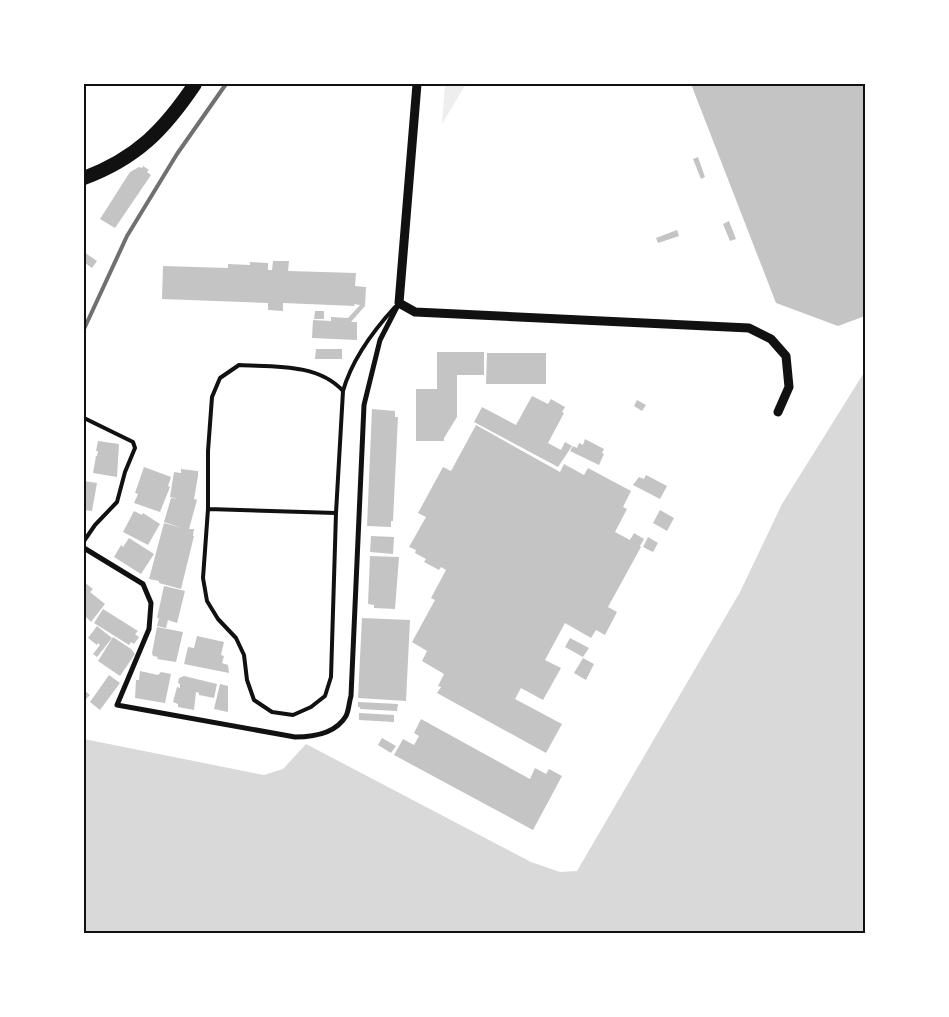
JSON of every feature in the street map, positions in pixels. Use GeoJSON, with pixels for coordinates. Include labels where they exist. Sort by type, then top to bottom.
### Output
{"type":"FeatureCollection","features":[{"type":"Feature","properties":{"kind":"highway"},"geometry":{"type":"LineString","coordinates":[[84,178],[123,160],[147,142],[178,109],[195,84]]}},
{"type":"Feature","properties":{"kind":"street"},"geometry":{"type":"LineString","coordinates":[[84,548],[143,584],[151,603],[149,629],[117,704],[295,737],[312,737],[331,730],[346,716],[351,696],[364,405],[380,340],[398,303],[417,84]]}},
{"type":"Feature","properties":{"kind":"street"},"geometry":{"type":"LineString","coordinates":[[398,303],[415,312],[749,328],[771,339],[786,356],[789,387],[778,412]]}},
{"type":"Feature","properties":{"kind":"lane"},"geometry":{"type":"LineString","coordinates":[[343,391],[334,382],[322,375],[289,367],[239,365],[220,378],[212,397],[208,451],[208,510],[203,578],[206,601],[218,619],[236,638],[244,655],[247,680],[254,700],[272,712],[293,715],[311,708],[325,696],[331,677],[336,513],[343,391],[347,376],[375,329],[398,303]]}},
{"type":"Feature","properties":{"kind":"lane"},"geometry":{"type":"LineString","coordinates":[[84,418],[134,442],[135,448],[124,472],[118,502],[95,525],[84,540]]}},
{"type":"Feature","properties":{"kind":"lane"},"geometry":{"type":"LineString","coordinates":[[208,510],[336,513]]}},
{"type":"Feature","properties":{"kind":"shaded area"},"geometry":{"type":"Polygon","coordinates":[[[445,84],[466,84],[442,124],[445,84]]]}},
{"type":"Feature","properties":{"kind":"shaded area"},"geometry":{"type":"Polygon","coordinates":[[[865,371],[865,933],[84,933],[84,739],[264,775],[283,769],[306,744],[531,862],[560,872],[577,871],[740,592],[782,504],[865,371]]]}},
{"type":"Feature","properties":{"kind":"building"},"geometry":{"type":"Polygon","coordinates":[[[691,84],[865,84],[865,316],[838,326],[776,303],[691,84]]]}},
{"type":"Feature","properties":{"kind":"building"},"geometry":{"type":"Polygon","coordinates":[[[698,157],[705,177],[701,179],[693,159],[698,157]]]}},
{"type":"Feature","properties":{"kind":"building"},"geometry":{"type":"Polygon","coordinates":[[[143,166],[149,170],[147,172],[151,175],[115,228],[100,219],[130,172],[143,166]]]}},
{"type":"Feature","properties":{"kind":"building"},"geometry":{"type":"Polygon","coordinates":[[[729,221],[736,239],[730,241],[723,224],[729,221]]]}},
{"type":"Feature","properties":{"kind":"building"},"geometry":{"type":"Polygon","coordinates":[[[677,230],[679,236],[658,243],[656,238],[677,230]]]}},
{"type":"Feature","properties":{"kind":"building"},"geometry":{"type":"Polygon","coordinates":[[[84,252],[97,261],[92,268],[84,262],[84,252]]]}},
{"type":"Feature","properties":{"kind":"building"},"geometry":{"type":"Polygon","coordinates":[[[273,261],[289,261],[288,271],[356,273],[355,286],[366,287],[365,306],[351,322],[357,322],[357,340],[312,338],[313,320],[331,321],[331,317],[348,318],[360,305],[283,303],[283,311],[268,310],[268,303],[162,299],[163,266],[228,268],[228,264],[250,265],[250,262],[268,263],[268,270],[272,270],[273,261]]]}},
{"type":"Feature","properties":{"kind":"building"},"geometry":{"type":"Polygon","coordinates":[[[315,311],[324,311],[324,319],[314,319],[315,311]]]}},
{"type":"Feature","properties":{"kind":"building"},"geometry":{"type":"Polygon","coordinates":[[[316,349],[342,349],[342,359],[315,359],[316,349]]]}},
{"type":"Feature","properties":{"kind":"building"},"geometry":{"type":"Polygon","coordinates":[[[437,352],[484,352],[484,375],[457,375],[457,417],[444,441],[416,441],[416,389],[437,389],[437,352]]]}},
{"type":"Feature","properties":{"kind":"building"},"geometry":{"type":"Polygon","coordinates":[[[487,353],[546,353],[546,384],[486,384],[487,353]]]}},
{"type":"Feature","properties":{"kind":"building"},"geometry":{"type":"Polygon","coordinates":[[[532,396],[548,404],[551,399],[565,407],[562,412],[564,413],[548,443],[561,450],[565,442],[572,446],[558,467],[474,422],[482,407],[516,425],[532,396]]]}},
{"type":"Feature","properties":{"kind":"building"},"geometry":{"type":"Polygon","coordinates":[[[637,400],[646,405],[642,411],[634,406],[637,400]]]}},
{"type":"Feature","properties":{"kind":"building"},"geometry":{"type":"Polygon","coordinates":[[[372,409],[395,411],[395,417],[398,417],[393,521],[391,521],[391,527],[367,526],[372,409]]]}},
{"type":"Feature","properties":{"kind":"building"},"geometry":{"type":"Polygon","coordinates":[[[476,425],[560,472],[564,464],[584,475],[588,468],[631,491],[623,507],[627,509],[615,532],[630,540],[634,533],[644,539],[608,607],[617,612],[605,635],[596,630],[591,638],[565,623],[545,660],[561,668],[543,700],[521,688],[515,699],[562,724],[546,753],[437,693],[441,687],[438,686],[444,674],[422,661],[427,651],[412,642],[435,600],[431,598],[446,570],[441,567],[439,570],[424,562],[426,559],[415,553],[416,550],[409,547],[426,517],[418,513],[443,467],[451,471],[476,425]]]}},
{"type":"Feature","properties":{"kind":"building"},"geometry":{"type":"Polygon","coordinates":[[[585,439],[604,449],[599,465],[570,451],[573,446],[577,448],[579,443],[583,445],[585,439]]]}},
{"type":"Feature","properties":{"kind":"building"},"geometry":{"type":"Polygon","coordinates":[[[98,441],[119,444],[117,477],[93,473],[98,451],[96,451],[98,441]]]}},
{"type":"Feature","properties":{"kind":"building"},"geometry":{"type":"Polygon","coordinates":[[[144,467],[171,477],[168,486],[170,487],[160,512],[134,503],[138,494],[135,493],[144,467]]]}},
{"type":"Feature","properties":{"kind":"building"},"geometry":{"type":"Polygon","coordinates":[[[181,469],[198,471],[198,476],[194,499],[197,500],[189,529],[194,529],[194,536],[181,589],[149,579],[164,523],[182,528],[164,522],[171,498],[178,499],[170,497],[174,472],[181,473],[181,469]]]}},
{"type":"Feature","properties":{"kind":"building"},"geometry":{"type":"Polygon","coordinates":[[[646,475],[667,486],[660,499],[633,485],[639,477],[644,479],[646,475]]]}},
{"type":"Feature","properties":{"kind":"building"},"geometry":{"type":"Polygon","coordinates":[[[84,481],[97,483],[92,511],[84,510],[84,481]]]}},
{"type":"Feature","properties":{"kind":"building"},"geometry":{"type":"Polygon","coordinates":[[[660,510],[674,518],[667,531],[653,523],[660,510]]]}},
{"type":"Feature","properties":{"kind":"building"},"geometry":{"type":"Polygon","coordinates":[[[134,511],[142,515],[143,513],[160,524],[148,545],[123,532],[134,511]]]}},
{"type":"Feature","properties":{"kind":"building"},"geometry":{"type":"Polygon","coordinates":[[[371,536],[394,537],[393,554],[370,552],[371,536]]]}},
{"type":"Feature","properties":{"kind":"building"},"geometry":{"type":"Polygon","coordinates":[[[648,537],[658,543],[653,552],[643,547],[648,537]]]}},
{"type":"Feature","properties":{"kind":"building"},"geometry":{"type":"Polygon","coordinates":[[[129,538],[154,554],[141,574],[114,557],[121,545],[123,547],[129,538]]]}},
{"type":"Feature","properties":{"kind":"building"},"geometry":{"type":"Polygon","coordinates":[[[370,556],[399,557],[395,609],[374,608],[374,605],[368,604],[370,556]]]}},
{"type":"Feature","properties":{"kind":"building"},"geometry":{"type":"Polygon","coordinates":[[[84,582],[93,589],[90,592],[105,604],[91,622],[84,615],[84,582]]]}},
{"type":"Feature","properties":{"kind":"building"},"geometry":{"type":"Polygon","coordinates":[[[164,586],[185,591],[177,623],[168,620],[166,628],[157,626],[164,586]]]}},
{"type":"Feature","properties":{"kind":"building"},"geometry":{"type":"Polygon","coordinates":[[[103,609],[138,631],[135,634],[139,637],[134,644],[131,642],[129,645],[94,623],[103,609]]]}},
{"type":"Feature","properties":{"kind":"building"},"geometry":{"type":"Polygon","coordinates":[[[362,618],[410,620],[406,701],[358,698],[362,618]]]}},
{"type":"Feature","properties":{"kind":"building"},"geometry":{"type":"Polygon","coordinates":[[[97,626],[112,638],[97,657],[93,654],[100,645],[98,643],[97,645],[88,638],[97,626]]]}},
{"type":"Feature","properties":{"kind":"building"},"geometry":{"type":"Polygon","coordinates":[[[157,627],[183,632],[176,662],[157,659],[158,657],[153,656],[157,627]]]}},
{"type":"Feature","properties":{"kind":"building"},"geometry":{"type":"Polygon","coordinates":[[[197,636],[224,642],[221,655],[224,656],[222,663],[228,665],[229,673],[184,664],[188,647],[194,648],[197,636]]]}},
{"type":"Feature","properties":{"kind":"building"},"geometry":{"type":"Polygon","coordinates":[[[113,637],[131,649],[135,654],[120,676],[98,661],[113,637]]]}},
{"type":"Feature","properties":{"kind":"building"},"geometry":{"type":"Polygon","coordinates":[[[570,638],[589,648],[583,657],[565,647],[570,638]]]}},
{"type":"Feature","properties":{"kind":"building"},"geometry":{"type":"Polygon","coordinates":[[[583,658],[594,664],[586,680],[574,673],[583,658]]]}},
{"type":"Feature","properties":{"kind":"building"},"geometry":{"type":"Polygon","coordinates":[[[140,671],[158,675],[161,672],[171,674],[165,703],[135,698],[136,680],[139,680],[140,671]]]}},
{"type":"Feature","properties":{"kind":"building"},"geometry":{"type":"Polygon","coordinates":[[[109,675],[120,683],[100,710],[90,702],[109,675]]]}},
{"type":"Feature","properties":{"kind":"building"},"geometry":{"type":"Polygon","coordinates":[[[184,676],[217,684],[214,698],[199,695],[196,692],[194,710],[178,707],[178,704],[173,702],[177,687],[180,688],[179,678],[184,676]]]}},
{"type":"Feature","properties":{"kind":"building"},"geometry":{"type":"Polygon","coordinates":[[[220,684],[228,686],[228,712],[214,709],[220,684]]]}},
{"type":"Feature","properties":{"kind":"building"},"geometry":{"type":"Polygon","coordinates":[[[84,690],[90,695],[84,701],[84,690]]]}},
{"type":"Feature","properties":{"kind":"building"},"geometry":{"type":"Polygon","coordinates":[[[358,702],[398,704],[397,711],[360,709],[358,702]]]}},
{"type":"Feature","properties":{"kind":"building"},"geometry":{"type":"Polygon","coordinates":[[[359,713],[394,715],[394,722],[359,720],[359,713]]]}},
{"type":"Feature","properties":{"kind":"building"},"geometry":{"type":"Polygon","coordinates":[[[421,719],[530,779],[535,768],[546,774],[549,769],[562,776],[533,830],[394,755],[403,739],[414,745],[419,736],[414,733],[421,719]]]}},
{"type":"Feature","properties":{"kind":"building"},"geometry":{"type":"Polygon","coordinates":[[[382,738],[396,746],[391,753],[378,745],[382,738]]]}},
{"type":"Feature","properties":{"kind":"railway"},"geometry":{"type":"LineString","coordinates":[[84,329],[127,236],[177,154],[226,84]]}}]}
